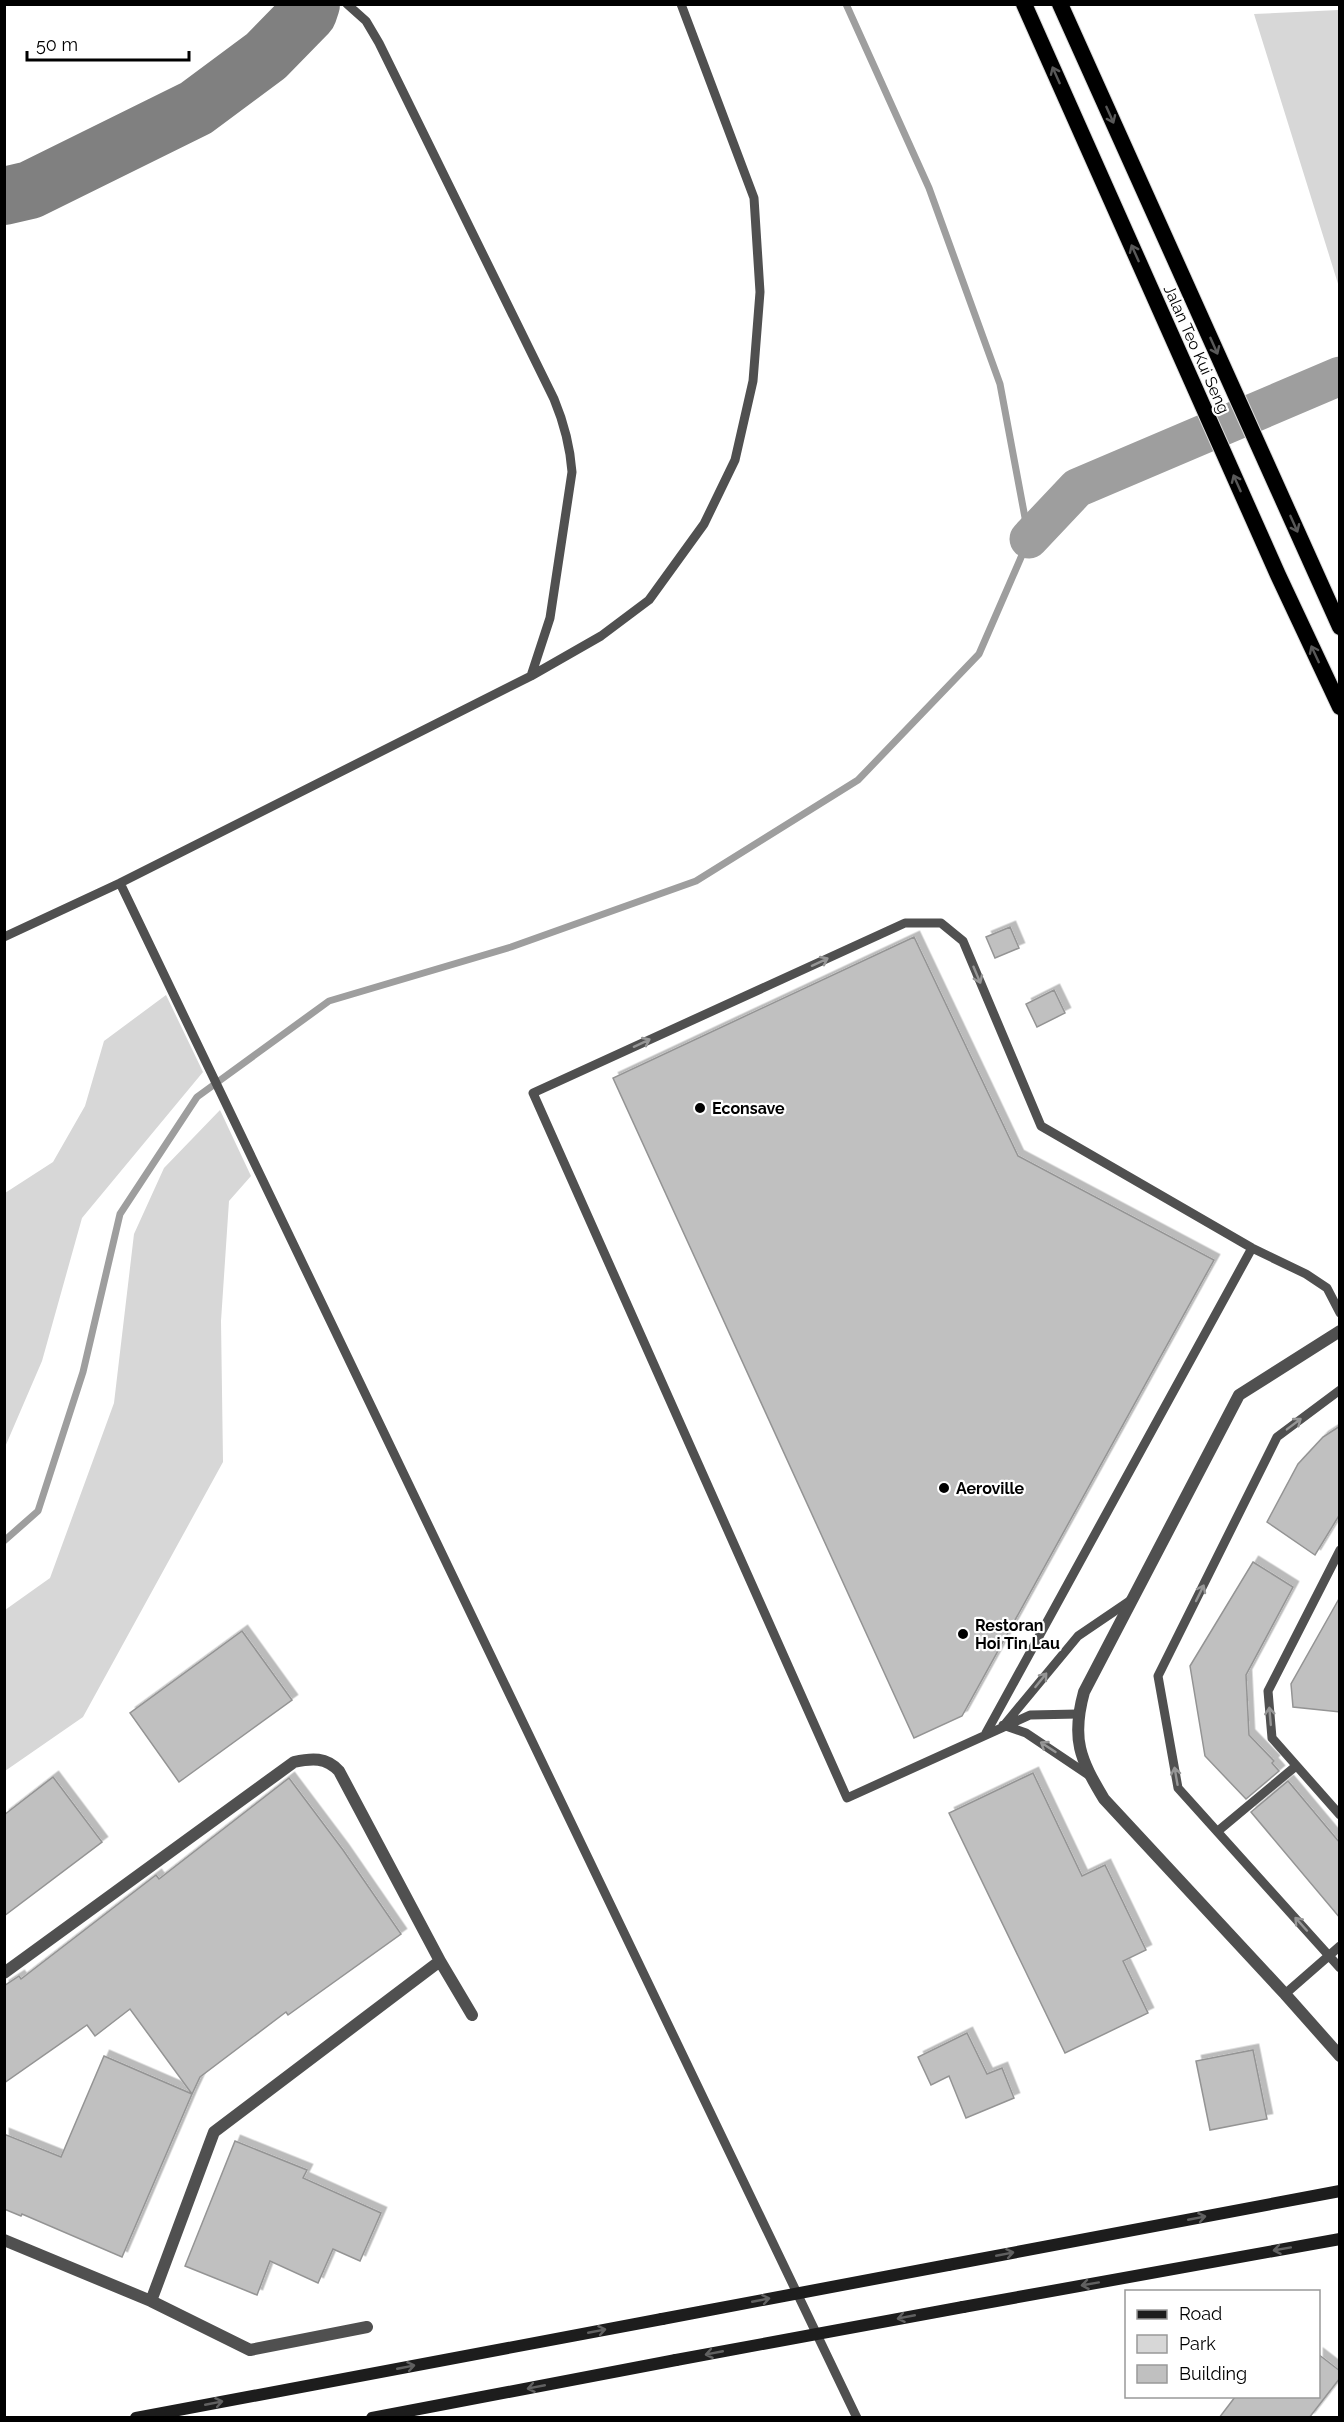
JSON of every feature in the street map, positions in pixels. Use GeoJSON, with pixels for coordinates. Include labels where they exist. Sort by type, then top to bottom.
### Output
{"type":"FeatureCollection","features":[{"type":"Feature","properties":{"kind":"highway","name":"Jalan Teo Kui Seng"},"geometry":{"type":"LineString","coordinates":[[1024,4],[1278,575],[1340,707]]}},
{"type":"Feature","properties":{"kind":"highway","name":"Jalan Teo Kui Seng"},"geometry":{"type":"LineString","coordinates":[[1060,4],[1340,627]]}},
{"type":"Feature","properties":{"kind":"main road"},"geometry":{"type":"LineString","coordinates":[[136,2418],[1340,2191]]}},
{"type":"Feature","properties":{"kind":"main road"},"geometry":{"type":"LineString","coordinates":[[372,2418],[1340,2239]]}},
{"type":"Feature","properties":{"kind":"street"},"geometry":{"type":"LineString","coordinates":[[1340,1331],[1239,1395],[1084,1692],[1078,1714],[1078,1747],[1090,1776],[1104,1799],[1340,2056]]}},
{"type":"Feature","properties":{"kind":"street"},"geometry":{"type":"LineString","coordinates":[[4,1972],[294,1762],[320,1759],[331,1763],[339,1771],[440,1961],[472,2015]]}},
{"type":"Feature","properties":{"kind":"street"},"geometry":{"type":"LineString","coordinates":[[151,2301],[214,2132],[440,1961]]}},
{"type":"Feature","properties":{"kind":"street"},"geometry":{"type":"LineString","coordinates":[[4,2240],[151,2301],[250,2350],[367,2327]]}},
{"type":"Feature","properties":{"kind":"lane"},"geometry":{"type":"LineString","coordinates":[[347,4],[366,21],[379,43],[554,399],[565,427],[572,472],[550,618],[531,676]]}},
{"type":"Feature","properties":{"kind":"lane"},"geometry":{"type":"LineString","coordinates":[[4,937],[120,883],[531,676],[601,636],[649,600],[704,524],[735,460],[753,381],[760,292],[754,198],[681,4]]}},
{"type":"Feature","properties":{"kind":"lane"},"geometry":{"type":"LineString","coordinates":[[120,883],[856,2418]]}},
{"type":"Feature","properties":{"kind":"lane"},"geometry":{"type":"LineString","coordinates":[[1078,1714],[1030,1714],[847,1798],[533,1093],[905,923],[941,923],[963,941],[1041,1126],[1252,1248],[1306,1274],[1327,1288],[1340,1313]]}},
{"type":"Feature","properties":{"kind":"lane"},"geometry":{"type":"LineString","coordinates":[[986,1733],[1252,1248]]}},
{"type":"Feature","properties":{"kind":"lane"},"geometry":{"type":"LineString","coordinates":[[1340,1390],[1277,1437],[1158,1676],[1178,1788],[1340,1968]]}},
{"type":"Feature","properties":{"kind":"lane"},"geometry":{"type":"LineString","coordinates":[[1340,1550],[1268,1691],[1272,1738],[1340,1815]]}},
{"type":"Feature","properties":{"kind":"lane"},"geometry":{"type":"LineString","coordinates":[[1004,1725],[1078,1636],[1134,1597]]}},
{"type":"Feature","properties":{"kind":"lane"},"geometry":{"type":"LineString","coordinates":[[1004,1725],[1026,1733],[1090,1776]]}},
{"type":"Feature","properties":{"kind":"lane"},"geometry":{"type":"LineString","coordinates":[[1218,1831],[1296,1766]]}},
{"type":"Feature","properties":{"kind":"lane"},"geometry":{"type":"LineString","coordinates":[[1285,1994],[1340,1946]]}},
{"type":"Feature","properties":{"kind":"green space"},"geometry":{"type":"Polygon","coordinates":[[[1340,10],[1339,287],[1254,14],[1340,10]]]}},
{"type":"Feature","properties":{"kind":"green space"},"geometry":{"type":"Polygon","coordinates":[[[166,995],[203,1072],[82,1218],[42,1361],[5,1447],[5,1193],[53,1162],[85,1106],[104,1041],[166,995]]]}},
{"type":"Feature","properties":{"kind":"green space"},"geometry":{"type":"Polygon","coordinates":[[[220,1110],[251,1176],[229,1201],[221,1321],[223,1462],[83,1717],[5,1771],[5,1610],[50,1578],[114,1403],[134,1234],[164,1168],[220,1110]]]}},
{"type":"Feature","properties":{"kind":"building"},"geometry":{"type":"Polygon","coordinates":[[[1010,927],[1019,948],[995,958],[986,937],[1010,927]]]}},
{"type":"Feature","properties":{"kind":"building","name":"Aeroville"},"geometry":{"type":"Polygon","coordinates":[[[914,937],[1018,1156],[1214,1260],[962,1716],[914,1738],[613,1078],[914,937]]]}},
{"type":"Feature","properties":{"kind":"building"},"geometry":{"type":"Polygon","coordinates":[[[1054,990],[1065,1013],[1037,1027],[1026,1004],[1054,990]]]}},
{"type":"Feature","properties":{"kind":"building"},"geometry":{"type":"Polygon","coordinates":[[[1340,1426],[1340,1514],[1315,1555],[1267,1522],[1298,1464],[1323,1437],[1340,1426]]]}},
{"type":"Feature","properties":{"kind":"building"},"geometry":{"type":"Polygon","coordinates":[[[1253,1562],[1293,1587],[1246,1675],[1249,1735],[1274,1761],[1272,1763],[1279,1771],[1246,1799],[1205,1756],[1190,1666],[1253,1562]]]}},
{"type":"Feature","properties":{"kind":"building"},"geometry":{"type":"Polygon","coordinates":[[[1340,1597],[1340,1712],[1293,1707],[1291,1684],[1340,1597]]]}},
{"type":"Feature","properties":{"kind":"building"},"geometry":{"type":"Polygon","coordinates":[[[242,1631],[292,1700],[179,1782],[130,1713],[242,1631]]]}},
{"type":"Feature","properties":{"kind":"building"},"geometry":{"type":"Polygon","coordinates":[[[1033,1773],[1082,1876],[1105,1865],[1146,1950],[1123,1961],[1148,2013],[1065,2053],[949,1813],[1033,1773]]]}},
{"type":"Feature","properties":{"kind":"building"},"geometry":{"type":"Polygon","coordinates":[[[53,1777],[102,1842],[4,1916],[4,1815],[53,1777]]]}},
{"type":"Feature","properties":{"kind":"building"},"geometry":{"type":"Polygon","coordinates":[[[289,1778],[343,1850],[401,1934],[288,2015],[286,2012],[200,2077],[192,2094],[130,2009],[95,2036],[87,2025],[4,2083],[4,1986],[19,1976],[21,1979],[156,1875],[159,1879],[289,1778]]]}},
{"type":"Feature","properties":{"kind":"building"},"geometry":{"type":"Polygon","coordinates":[[[1288,1781],[1340,1843],[1340,1918],[1251,1812],[1288,1781]]]}},
{"type":"Feature","properties":{"kind":"building"},"geometry":{"type":"Polygon","coordinates":[[[967,2033],[987,2074],[1002,2068],[1014,2098],[966,2118],[949,2076],[931,2085],[918,2057],[967,2033]]]}},
{"type":"Feature","properties":{"kind":"building"},"geometry":{"type":"Polygon","coordinates":[[[1253,2050],[1267,2119],[1210,2130],[1196,2061],[1253,2050]]]}},
{"type":"Feature","properties":{"kind":"building"},"geometry":{"type":"Polygon","coordinates":[[[104,2056],[192,2094],[122,2257],[22,2214],[21,2216],[4,2209],[4,2134],[61,2157],[104,2056]]]}},
{"type":"Feature","properties":{"kind":"building"},"geometry":{"type":"Polygon","coordinates":[[[235,2141],[307,2170],[303,2178],[381,2213],[360,2261],[333,2249],[318,2283],[270,2261],[257,2295],[185,2266],[235,2141]]]}},
{"type":"Feature","properties":{"kind":"building"},"geometry":{"type":"Polygon","coordinates":[[[1320,2356],[1340,2371],[1340,2378],[1309,2418],[1219,2418],[1234,2398],[1320,2398],[1320,2356]]]}},
{"type":"Feature","properties":{"kind":"waterway"},"geometry":{"type":"LineString","coordinates":[[4,1541],[38,1511],[83,1372],[120,1214],[197,1097],[329,1001],[511,947],[696,881],[858,780],[979,654],[1029,539],[1000,384],[929,188],[846,4]]}},
{"type":"Feature","properties":{"kind":"waterway"},"geometry":{"type":"LineString","coordinates":[[1029,539],[1077,488],[1340,376]]}},
{"type":"Feature","properties":{"kind":"taxiway"},"geometry":{"type":"LineString","coordinates":[[4,196],[30,190],[196,108],[266,56],[308,13],[311,4]]}},
{"type":"Feature","properties":{"kind":"place","name":"Econsave"},"geometry":{"type":"Point","coordinates":[700,1108]}},
{"type":"Feature","properties":{"kind":"place","name":"Aeroville"},"geometry":{"type":"Point","coordinates":[944,1488]}},
{"type":"Feature","properties":{"kind":"place","name":"Restoran Hoi Tin Lau"},"geometry":{"type":"Point","coordinates":[963,1634]}}]}
